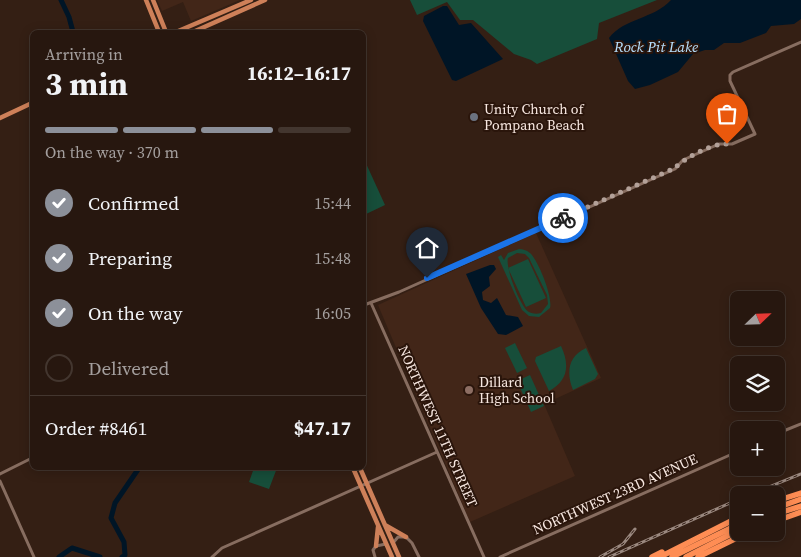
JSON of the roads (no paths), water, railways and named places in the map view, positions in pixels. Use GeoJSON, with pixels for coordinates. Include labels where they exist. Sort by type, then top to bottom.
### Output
{"type":"FeatureCollection","features":[{"type":"Feature","properties":{"kind":"highway"},"geometry":{"type":"LineString","coordinates":[[785,498],[801,492]]}},
{"type":"Feature","properties":{"kind":"highway"},"geometry":{"type":"LineString","coordinates":[[785,505],[801,499]]}},
{"type":"Feature","properties":{"kind":"highway"},"geometry":{"type":"LineString","coordinates":[[785,512],[801,506]]}},
{"type":"Feature","properties":{"kind":"highway"},"geometry":{"type":"LineString","coordinates":[[785,514],[801,511]]}},
{"type":"Feature","properties":{"kind":"highway"},"geometry":{"type":"LineString","coordinates":[[785,517],[801,511]]}},
{"type":"Feature","properties":{"kind":"highway"},"geometry":{"type":"LineString","coordinates":[[660,557],[730,521]]}},
{"type":"Feature","properties":{"kind":"highway"},"geometry":{"type":"LineString","coordinates":[[672,557],[730,528]]}},
{"type":"Feature","properties":{"kind":"highway"},"geometry":{"type":"LineString","coordinates":[[686,557],[730,535]]}},
{"type":"Feature","properties":{"kind":"highway"},"geometry":{"type":"LineString","coordinates":[[652,557],[694,539]]}},
{"type":"Feature","properties":{"kind":"highway"},"geometry":{"type":"LineString","coordinates":[[698,557],[731,541]]}},
{"type":"Feature","properties":{"kind":"main road"},"geometry":{"type":"LineString","coordinates":[[146,0],[158,30]]}},
{"type":"Feature","properties":{"kind":"main road"},"geometry":{"type":"LineString","coordinates":[[153,0],[165,30]]}},
{"type":"Feature","properties":{"kind":"main road"},"geometry":{"type":"LineString","coordinates":[[181,30],[251,0]]}},
{"type":"Feature","properties":{"kind":"main road"},"geometry":{"type":"LineString","coordinates":[[198,30],[265,0]]}},
{"type":"Feature","properties":{"kind":"main road"},"geometry":{"type":"LineString","coordinates":[[0,118],[30,104]]}},
{"type":"Feature","properties":{"kind":"main road"},"geometry":{"type":"LineString","coordinates":[[354,470],[392,557]]}},
{"type":"Feature","properties":{"kind":"main road"},"geometry":{"type":"LineString","coordinates":[[361,470],[399,557]]}},
{"type":"Feature","properties":{"kind":"main road"},"geometry":{"type":"LineString","coordinates":[[376,546],[378,523]]}},
{"type":"Feature","properties":{"kind":"main road"},"geometry":{"type":"LineString","coordinates":[[384,524],[406,536]]}},
{"type":"Feature","properties":{"kind":"street"},"geometry":{"type":"LineString","coordinates":[[366,306],[650,180],[675,168],[683,160],[719,144],[732,144],[755,134],[730,81],[730,75],[801,42]]}},
{"type":"Feature","properties":{"kind":"street","name":"NORTHWEST 11TH STREET"},"geometry":{"type":"LineString","coordinates":[[370,304],[484,557]]}},
{"type":"Feature","properties":{"kind":"street"},"geometry":{"type":"LineString","coordinates":[[785,430],[801,424]]}},
{"type":"Feature","properties":{"kind":"street"},"geometry":{"type":"LineString","coordinates":[[212,557],[222,548],[366,482],[437,452]]}},
{"type":"Feature","properties":{"kind":"street","name":"NORTHWEST 23RD AVENUE"},"geometry":{"type":"LineString","coordinates":[[500,557],[730,455]]}},
{"type":"Feature","properties":{"kind":"street"},"geometry":{"type":"LineString","coordinates":[[0,474],[30,459]]}},
{"type":"Feature","properties":{"kind":"street"},"geometry":{"type":"LineString","coordinates":[[0,481],[34,557]]}},
{"type":"Feature","properties":{"kind":"street"},"geometry":{"type":"LineString","coordinates":[[393,543],[398,537],[406,536],[419,557]]}},
{"type":"Feature","properties":{"kind":"street"},"geometry":{"type":"LineString","coordinates":[[375,557],[374,550],[376,546],[387,544]]}},
{"type":"Feature","properties":{"kind":"water","name":"Rock Pit Lake"},"geometry":{"type":"Polygon","coordinates":[[[671,0],[801,0],[801,19],[794,24],[771,26],[766,33],[740,43],[724,43],[714,50],[705,50],[693,54],[678,72],[650,85],[635,89],[628,81],[609,38],[623,26],[656,11],[671,0]]]}},
{"type":"Feature","properties":{"kind":"water"},"geometry":{"type":"Polygon","coordinates":[[[443,6],[447,6],[459,25],[471,23],[503,59],[456,81],[452,80],[423,21],[424,16],[443,6]]]}},
{"type":"Feature","properties":{"kind":"water"},"geometry":{"type":"Polygon","coordinates":[[[494,265],[496,269],[489,277],[490,286],[482,292],[483,300],[491,303],[497,298],[506,315],[518,317],[523,326],[506,335],[498,334],[481,308],[466,274],[494,265]]]}},
{"type":"Feature","properties":{"kind":"waterway"},"geometry":{"type":"LineString","coordinates":[[61,0],[72,30]]}},
{"type":"Feature","properties":{"kind":"waterway"},"geometry":{"type":"LineString","coordinates":[[122,557],[125,555],[124,542],[111,518],[115,503],[138,470]]}},
{"type":"Feature","properties":{"kind":"waterway"},"geometry":{"type":"LineString","coordinates":[[59,557],[72,548],[100,557]]}},
{"type":"Feature","properties":{"kind":"railway"},"geometry":{"type":"LineString","coordinates":[[771,486],[801,474]]}},
{"type":"Feature","properties":{"kind":"railway"},"geometry":{"type":"LineString","coordinates":[[609,557],[730,503]]}},
{"type":"Feature","properties":{"kind":"railway"},"geometry":{"type":"LineString","coordinates":[[600,557],[623,544],[635,529]]}},
{"type":"Feature","properties":{"kind":"place","name":"Unity Church of Pompano Beach"},"geometry":{"type":"Point","coordinates":[474,117]}},
{"type":"Feature","properties":{"kind":"place","name":"Dillard High School"},"geometry":{"type":"Point","coordinates":[469,390]}}]}
